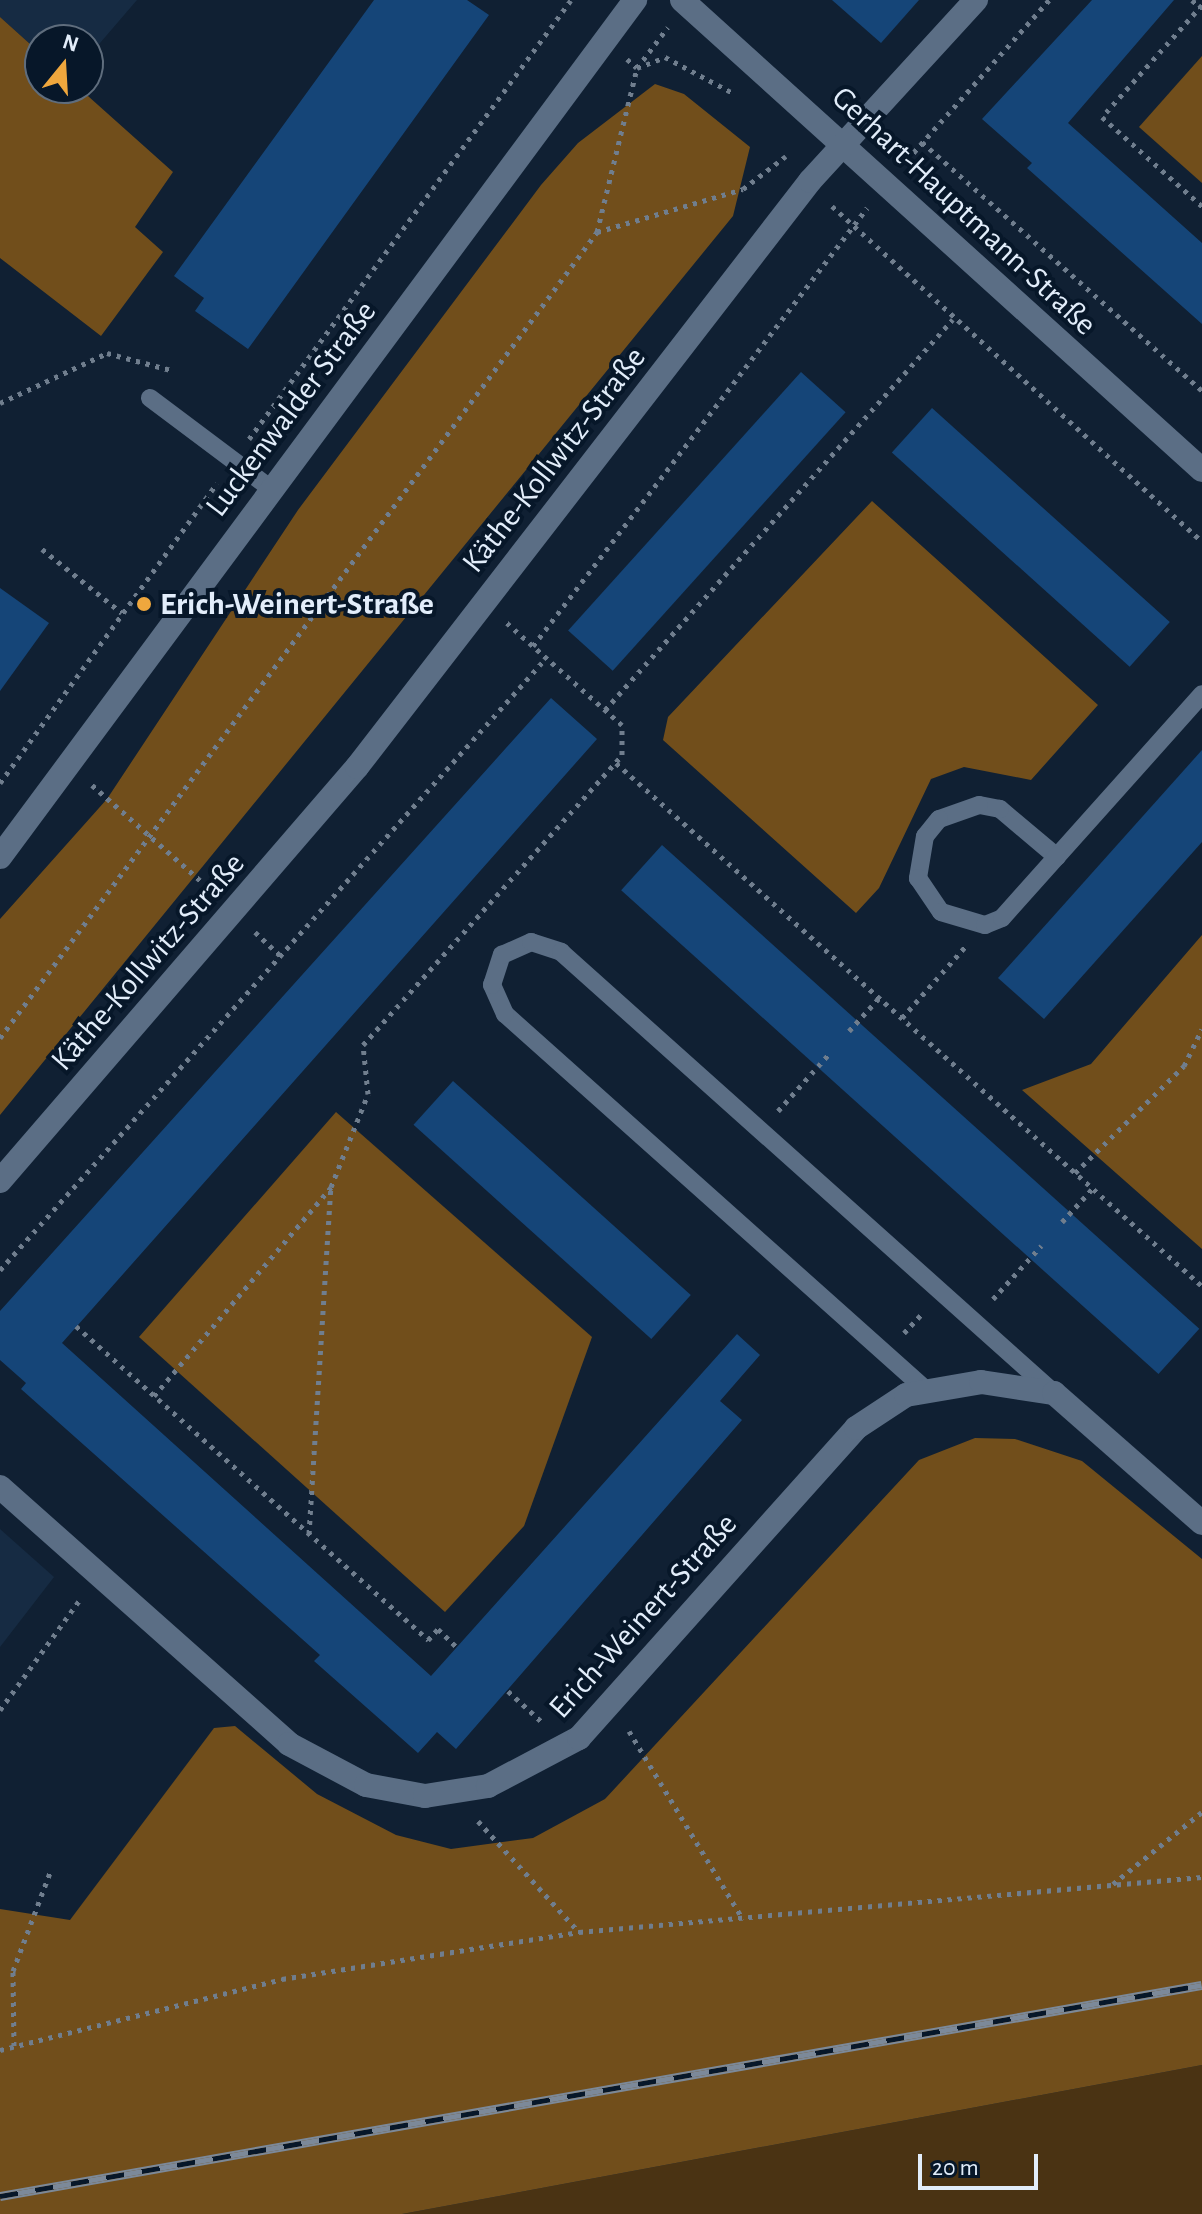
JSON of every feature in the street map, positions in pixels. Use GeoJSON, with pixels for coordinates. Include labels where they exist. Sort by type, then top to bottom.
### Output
{"type":"FeatureCollection","features":[{"type":"Feature","properties":{"kind":"street","name":"Luckenwalder Straße"},"geometry":{"type":"LineString","coordinates":[[0,857],[635,0]]}},
{"type":"Feature","properties":{"kind":"street","name":"Käthe-Kollwitz-Straße"},"geometry":{"type":"LineString","coordinates":[[0,1181],[234,913],[484,603],[810,181],[976,0]]}},
{"type":"Feature","properties":{"kind":"street","name":"Gerhart-Hauptmann-Straße"},"geometry":{"type":"LineString","coordinates":[[684,2],[845,144],[884,187],[1202,470]]}},
{"type":"Feature","properties":{"kind":"street","name":"Erich-Weinert-Straße"},"geometry":{"type":"LineString","coordinates":[[0,1487],[313,1761],[395,1792],[456,1794],[550,1757],[611,1702],[856,1428],[888,1403],[925,1389],[981,1382],[1054,1393]]}},
{"type":"Feature","properties":{"kind":"street"},"geometry":{"type":"LineString","coordinates":[[1054,1393],[1202,1523]]}},
{"type":"Feature","properties":{"kind":"lane"},"geometry":{"type":"LineString","coordinates":[[150,398],[271,489]]}},
{"type":"Feature","properties":{"kind":"lane"},"geometry":{"type":"LineString","coordinates":[[1057,857],[1000,809],[979,805],[939,819],[918,856],[925,898],[960,922],[985,925],[1002,918],[1057,857],[1202,694]]}},
{"type":"Feature","properties":{"kind":"lane"},"geometry":{"type":"LineString","coordinates":[[925,1389],[505,1014],[492,985],[502,955],[531,942],[561,952],[1054,1393]]}},
{"type":"Feature","properties":{"kind":"path"},"geometry":{"type":"LineString","coordinates":[[0,783],[571,0]]}},
{"type":"Feature","properties":{"kind":"path"},"geometry":{"type":"LineString","coordinates":[[533,646],[851,227],[1049,0]]}},
{"type":"Feature","properties":{"kind":"path"},"geometry":{"type":"LineString","coordinates":[[1192,0],[1201,6],[1102,117],[1202,206]]}},
{"type":"Feature","properties":{"kind":"path"},"geometry":{"type":"LineString","coordinates":[[0,1038],[597,232],[637,68],[684,2]]}},
{"type":"Feature","properties":{"kind":"path"},"geometry":{"type":"LineString","coordinates":[[566,8],[637,68]]}},
{"type":"Feature","properties":{"kind":"path"},"geometry":{"type":"LineString","coordinates":[[637,68],[665,57],[741,100]]}},
{"type":"Feature","properties":{"kind":"path"},"geometry":{"type":"LineString","coordinates":[[597,232],[743,189],[793,150],[784,139]]}},
{"type":"Feature","properties":{"kind":"path"},"geometry":{"type":"LineString","coordinates":[[922,142],[1202,391]]}},
{"type":"Feature","properties":{"kind":"path"},"geometry":{"type":"LineString","coordinates":[[810,181],[851,227],[1202,541]]}},
{"type":"Feature","properties":{"kind":"path"},"geometry":{"type":"LineString","coordinates":[[605,710],[953,319]]}},
{"type":"Feature","properties":{"kind":"path"},"geometry":{"type":"LineString","coordinates":[[0,403],[107,353],[171,370]]}},
{"type":"Feature","properties":{"kind":"path"},"geometry":{"type":"LineString","coordinates":[[42,549],[122,613]]}},
{"type":"Feature","properties":{"kind":"path"},"geometry":{"type":"LineString","coordinates":[[309,1534],[331,1187],[368,1094],[363,1045],[616,763],[625,735],[605,710],[484,603]]}},
{"type":"Feature","properties":{"kind":"path"},"geometry":{"type":"LineString","coordinates":[[0,1270],[546,658]]}},
{"type":"Feature","properties":{"kind":"path"},"geometry":{"type":"LineString","coordinates":[[616,763],[1202,1286]]}},
{"type":"Feature","properties":{"kind":"path"},"geometry":{"type":"LineString","coordinates":[[67,766],[153,832],[281,956]]}},
{"type":"Feature","properties":{"kind":"path"},"geometry":{"type":"LineString","coordinates":[[902,1018],[985,925]]}},
{"type":"Feature","properties":{"kind":"path"},"geometry":{"type":"LineString","coordinates":[[849,1031],[879,998]]}},
{"type":"Feature","properties":{"kind":"path"},"geometry":{"type":"LineString","coordinates":[[1075,1173],[1184,1066],[1202,1029]]}},
{"type":"Feature","properties":{"kind":"path"},"geometry":{"type":"LineString","coordinates":[[777,1112],[828,1055]]}},
{"type":"Feature","properties":{"kind":"path"},"geometry":{"type":"LineString","coordinates":[[154,1396],[331,1187]]}},
{"type":"Feature","properties":{"kind":"path"},"geometry":{"type":"LineString","coordinates":[[1062,1222],[1093,1188]]}},
{"type":"Feature","properties":{"kind":"path"},"geometry":{"type":"LineString","coordinates":[[990,1302],[1041,1246]]}},
{"type":"Feature","properties":{"kind":"path"},"geometry":{"type":"LineString","coordinates":[[886,1354],[942,1291]]}},
{"type":"Feature","properties":{"kind":"path"},"geometry":{"type":"LineString","coordinates":[[76,1326],[428,1640],[438,1629],[458,1648]]}},
{"type":"Feature","properties":{"kind":"path"},"geometry":{"type":"LineString","coordinates":[[0,1710],[100,1576]]}},
{"type":"Feature","properties":{"kind":"path"},"geometry":{"type":"LineString","coordinates":[[508,1691],[550,1729]]}},
{"type":"Feature","properties":{"kind":"path"},"geometry":{"type":"LineString","coordinates":[[611,1702],[743,1919]]}},
{"type":"Feature","properties":{"kind":"path"},"geometry":{"type":"LineString","coordinates":[[456,1794],[579,1932]]}},
{"type":"Feature","properties":{"kind":"path"},"geometry":{"type":"LineString","coordinates":[[1112,1885],[1202,1812]]}},
{"type":"Feature","properties":{"kind":"path"},"geometry":{"type":"LineString","coordinates":[[14,2046],[13,1971],[51,1870]]}},
{"type":"Feature","properties":{"kind":"path"},"geometry":{"type":"LineString","coordinates":[[0,2050],[282,1979],[579,1932],[1202,1877]]}},
{"type":"Feature","properties":{"kind":"shaded area"},"geometry":{"type":"Polygon","coordinates":[[[0,0],[137,0],[104,38],[104,24],[24,24],[24,39],[0,17],[0,0]]]}},
{"type":"Feature","properties":{"kind":"shaded area"},"geometry":{"type":"Polygon","coordinates":[[[0,17],[24,39],[24,104],[97,104],[173,172],[135,227],[163,252],[101,336],[0,258],[0,17]]]}},
{"type":"Feature","properties":{"kind":"shaded area"},"geometry":{"type":"Polygon","coordinates":[[[1202,56],[1202,183],[1139,127],[1202,56]]]}},
{"type":"Feature","properties":{"kind":"shaded area"},"geometry":{"type":"Polygon","coordinates":[[[655,84],[684,94],[750,147],[733,216],[0,1115],[0,919],[107,799],[298,510],[541,185],[578,143],[655,84]]]}},
{"type":"Feature","properties":{"kind":"shaded area"},"geometry":{"type":"Polygon","coordinates":[[[872,501],[1098,705],[1031,780],[964,767],[931,779],[879,888],[856,913],[663,740],[668,717],[872,501]]]}},
{"type":"Feature","properties":{"kind":"shaded area"},"geometry":{"type":"Polygon","coordinates":[[[1202,935],[1202,1249],[1022,1090],[1091,1064],[1202,935]]]}},
{"type":"Feature","properties":{"kind":"shaded area"},"geometry":{"type":"Polygon","coordinates":[[[336,1112],[592,1337],[524,1526],[445,1612],[139,1337],[336,1112]]]}},
{"type":"Feature","properties":{"kind":"shaded area"},"geometry":{"type":"Polygon","coordinates":[[[975,1438],[1015,1439],[1082,1461],[1202,1559],[1202,2065],[402,2214],[0,2214],[0,1909],[70,1920],[214,1728],[235,1726],[317,1794],[396,1835],[451,1849],[533,1838],[605,1799],[919,1460],[975,1438]]]}},
{"type":"Feature","properties":{"kind":"shaded area"},"geometry":{"type":"Polygon","coordinates":[[[0,1529],[54,1577],[0,1647],[0,1529]]]}},
{"type":"Feature","properties":{"kind":"shaded area"},"geometry":{"type":"Polygon","coordinates":[[[1202,2065],[1202,2214],[402,2214],[1202,2065]]]}},
{"type":"Feature","properties":{"kind":"building"},"geometry":{"type":"Polygon","coordinates":[[[374,0],[467,0],[489,15],[248,349],[195,311],[204,298],[174,276],[374,0]]]}},
{"type":"Feature","properties":{"kind":"building"},"geometry":{"type":"Polygon","coordinates":[[[832,0],[919,0],[881,43],[832,0]]]}},
{"type":"Feature","properties":{"kind":"building"},"geometry":{"type":"Polygon","coordinates":[[[1092,0],[1174,0],[1068,123],[1202,243],[1202,324],[1027,168],[1032,163],[982,119],[1092,0]]]}},
{"type":"Feature","properties":{"kind":"building"},"geometry":{"type":"Polygon","coordinates":[[[801,372],[846,412],[613,671],[568,631],[801,372]]]}},
{"type":"Feature","properties":{"kind":"building"},"geometry":{"type":"Polygon","coordinates":[[[932,408],[1170,622],[1130,667],[892,453],[932,408]]]}},
{"type":"Feature","properties":{"kind":"building"},"geometry":{"type":"Polygon","coordinates":[[[0,588],[49,623],[0,691],[0,588]]]}},
{"type":"Feature","properties":{"kind":"building"},"geometry":{"type":"Polygon","coordinates":[[[551,698],[597,739],[62,1343],[431,1676],[737,1334],[760,1355],[720,1401],[742,1420],[456,1749],[437,1732],[418,1753],[314,1661],[320,1655],[21,1389],[26,1383],[0,1360],[0,1311],[551,698]]]}},
{"type":"Feature","properties":{"kind":"building"},"geometry":{"type":"Polygon","coordinates":[[[1202,750],[1202,842],[1044,1019],[998,978],[1202,750]]]}},
{"type":"Feature","properties":{"kind":"building"},"geometry":{"type":"Polygon","coordinates":[[[662,845],[1199,1329],[1158,1374],[621,890],[662,845]]]}},
{"type":"Feature","properties":{"kind":"building"},"geometry":{"type":"Polygon","coordinates":[[[453,1081],[691,1295],[651,1339],[414,1125],[453,1081]]]}},
{"type":"Feature","properties":{"kind":"railway"},"geometry":{"type":"LineString","coordinates":[[0,2196],[1202,1985]]}},
{"type":"Feature","properties":{"kind":"place","name":"Erich-Weinert-Straße"},"geometry":{"type":"Point","coordinates":[144,604]}}]}
